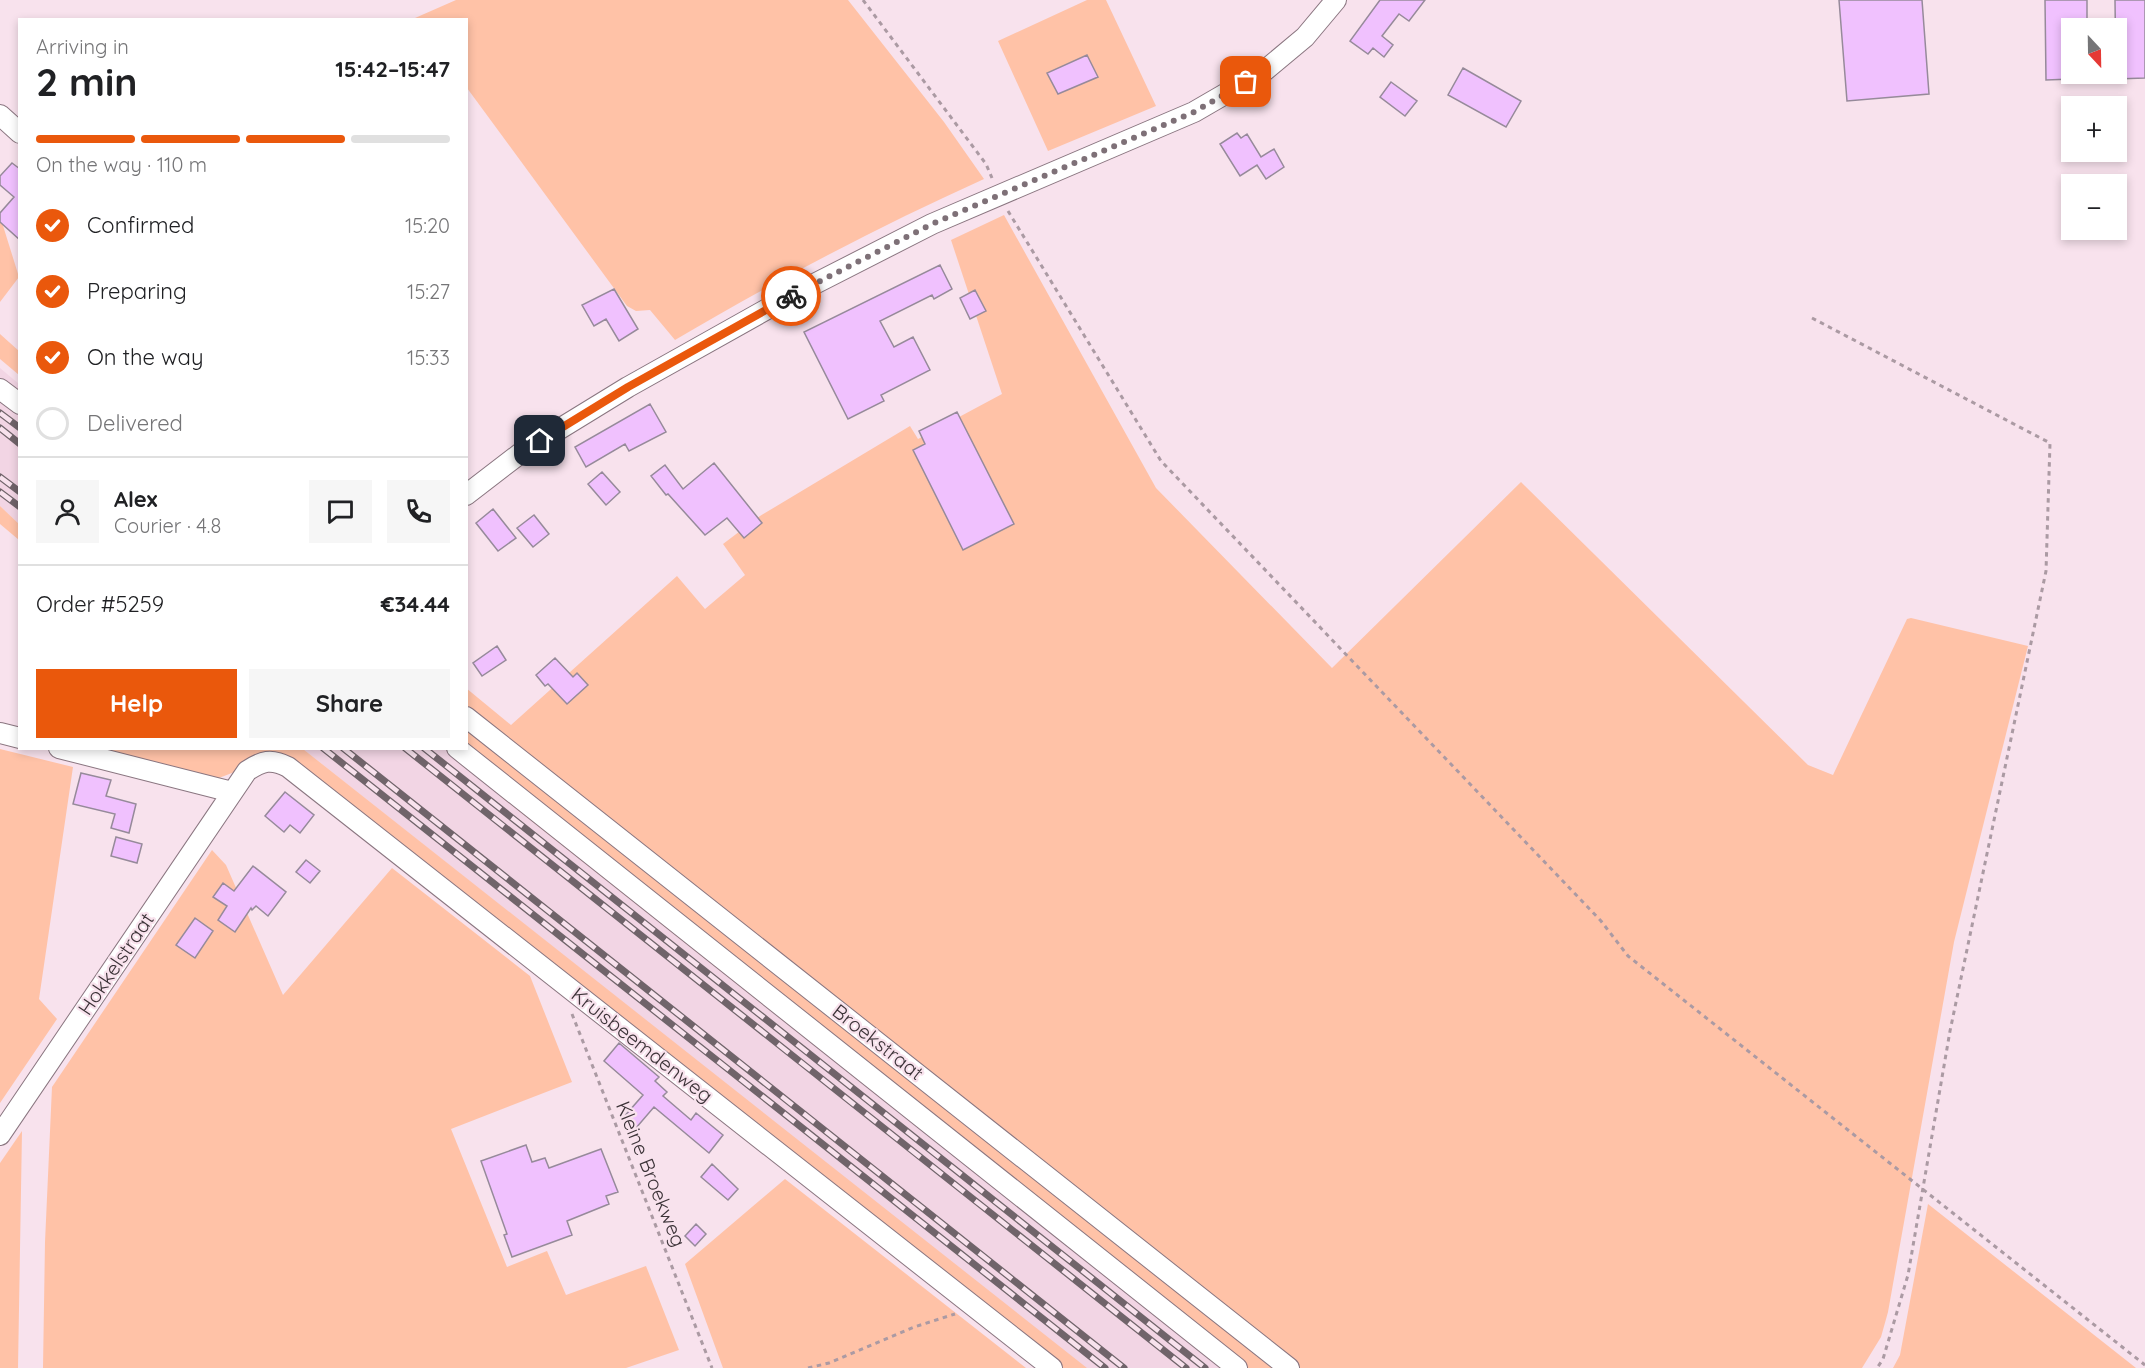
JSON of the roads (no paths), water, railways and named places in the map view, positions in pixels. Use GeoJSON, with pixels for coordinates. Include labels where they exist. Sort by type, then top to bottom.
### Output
{"type":"FeatureCollection","features":[{"type":"Feature","properties":{"kind":"street"},"geometry":{"type":"LineString","coordinates":[[468,493],[522,452],[628,387],[785,299],[932,224],[1194,112],[1263,72],[1305,37],[1336,0]]}},
{"type":"Feature","properties":{"kind":"street"},"geometry":{"type":"LineString","coordinates":[[0,116],[18,131]]}},
{"type":"Feature","properties":{"kind":"street"},"geometry":{"type":"LineString","coordinates":[[0,389],[18,402]]}},
{"type":"Feature","properties":{"kind":"street","name":"Broekstraat"},"geometry":{"type":"LineString","coordinates":[[468,719],[1289,1368]]}},
{"type":"Feature","properties":{"kind":"street"},"geometry":{"type":"LineString","coordinates":[[0,733],[18,738]]}},
{"type":"Feature","properties":{"kind":"street"},"geometry":{"type":"LineString","coordinates":[[67,750],[232,792]]}},
{"type":"Feature","properties":{"kind":"street"},"geometry":{"type":"LineString","coordinates":[[460,750],[1237,1368]]}},
{"type":"Feature","properties":{"kind":"street","name":"Kruisbeemdenweg"},"geometry":{"type":"LineString","coordinates":[[232,792],[247,771],[261,761],[277,761],[288,766],[1052,1368]]}},
{"type":"Feature","properties":{"kind":"street","name":"Hokkelstraat"},"geometry":{"type":"LineString","coordinates":[[0,1135],[232,792]]}},
{"type":"Feature","properties":{"kind":"railway"},"geometry":{"type":"LineString","coordinates":[[0,413],[18,426]]}},
{"type":"Feature","properties":{"kind":"railway"},"geometry":{"type":"LineString","coordinates":[[0,428],[18,442]]}},
{"type":"Feature","properties":{"kind":"railway"},"geometry":{"type":"LineString","coordinates":[[0,477],[18,490]]}},
{"type":"Feature","properties":{"kind":"railway"},"geometry":{"type":"LineString","coordinates":[[0,492],[18,506]]}},
{"type":"Feature","properties":{"kind":"railway"},"geometry":{"type":"LineString","coordinates":[[326,750],[1105,1368]]}},
{"type":"Feature","properties":{"kind":"railway"},"geometry":{"type":"LineString","coordinates":[[346,750],[1124,1368]]}},
{"type":"Feature","properties":{"kind":"railway"},"geometry":{"type":"LineString","coordinates":[[408,750],[1186,1368]]}},
{"type":"Feature","properties":{"kind":"railway"},"geometry":{"type":"LineString","coordinates":[[427,750],[1205,1368]]}}]}
